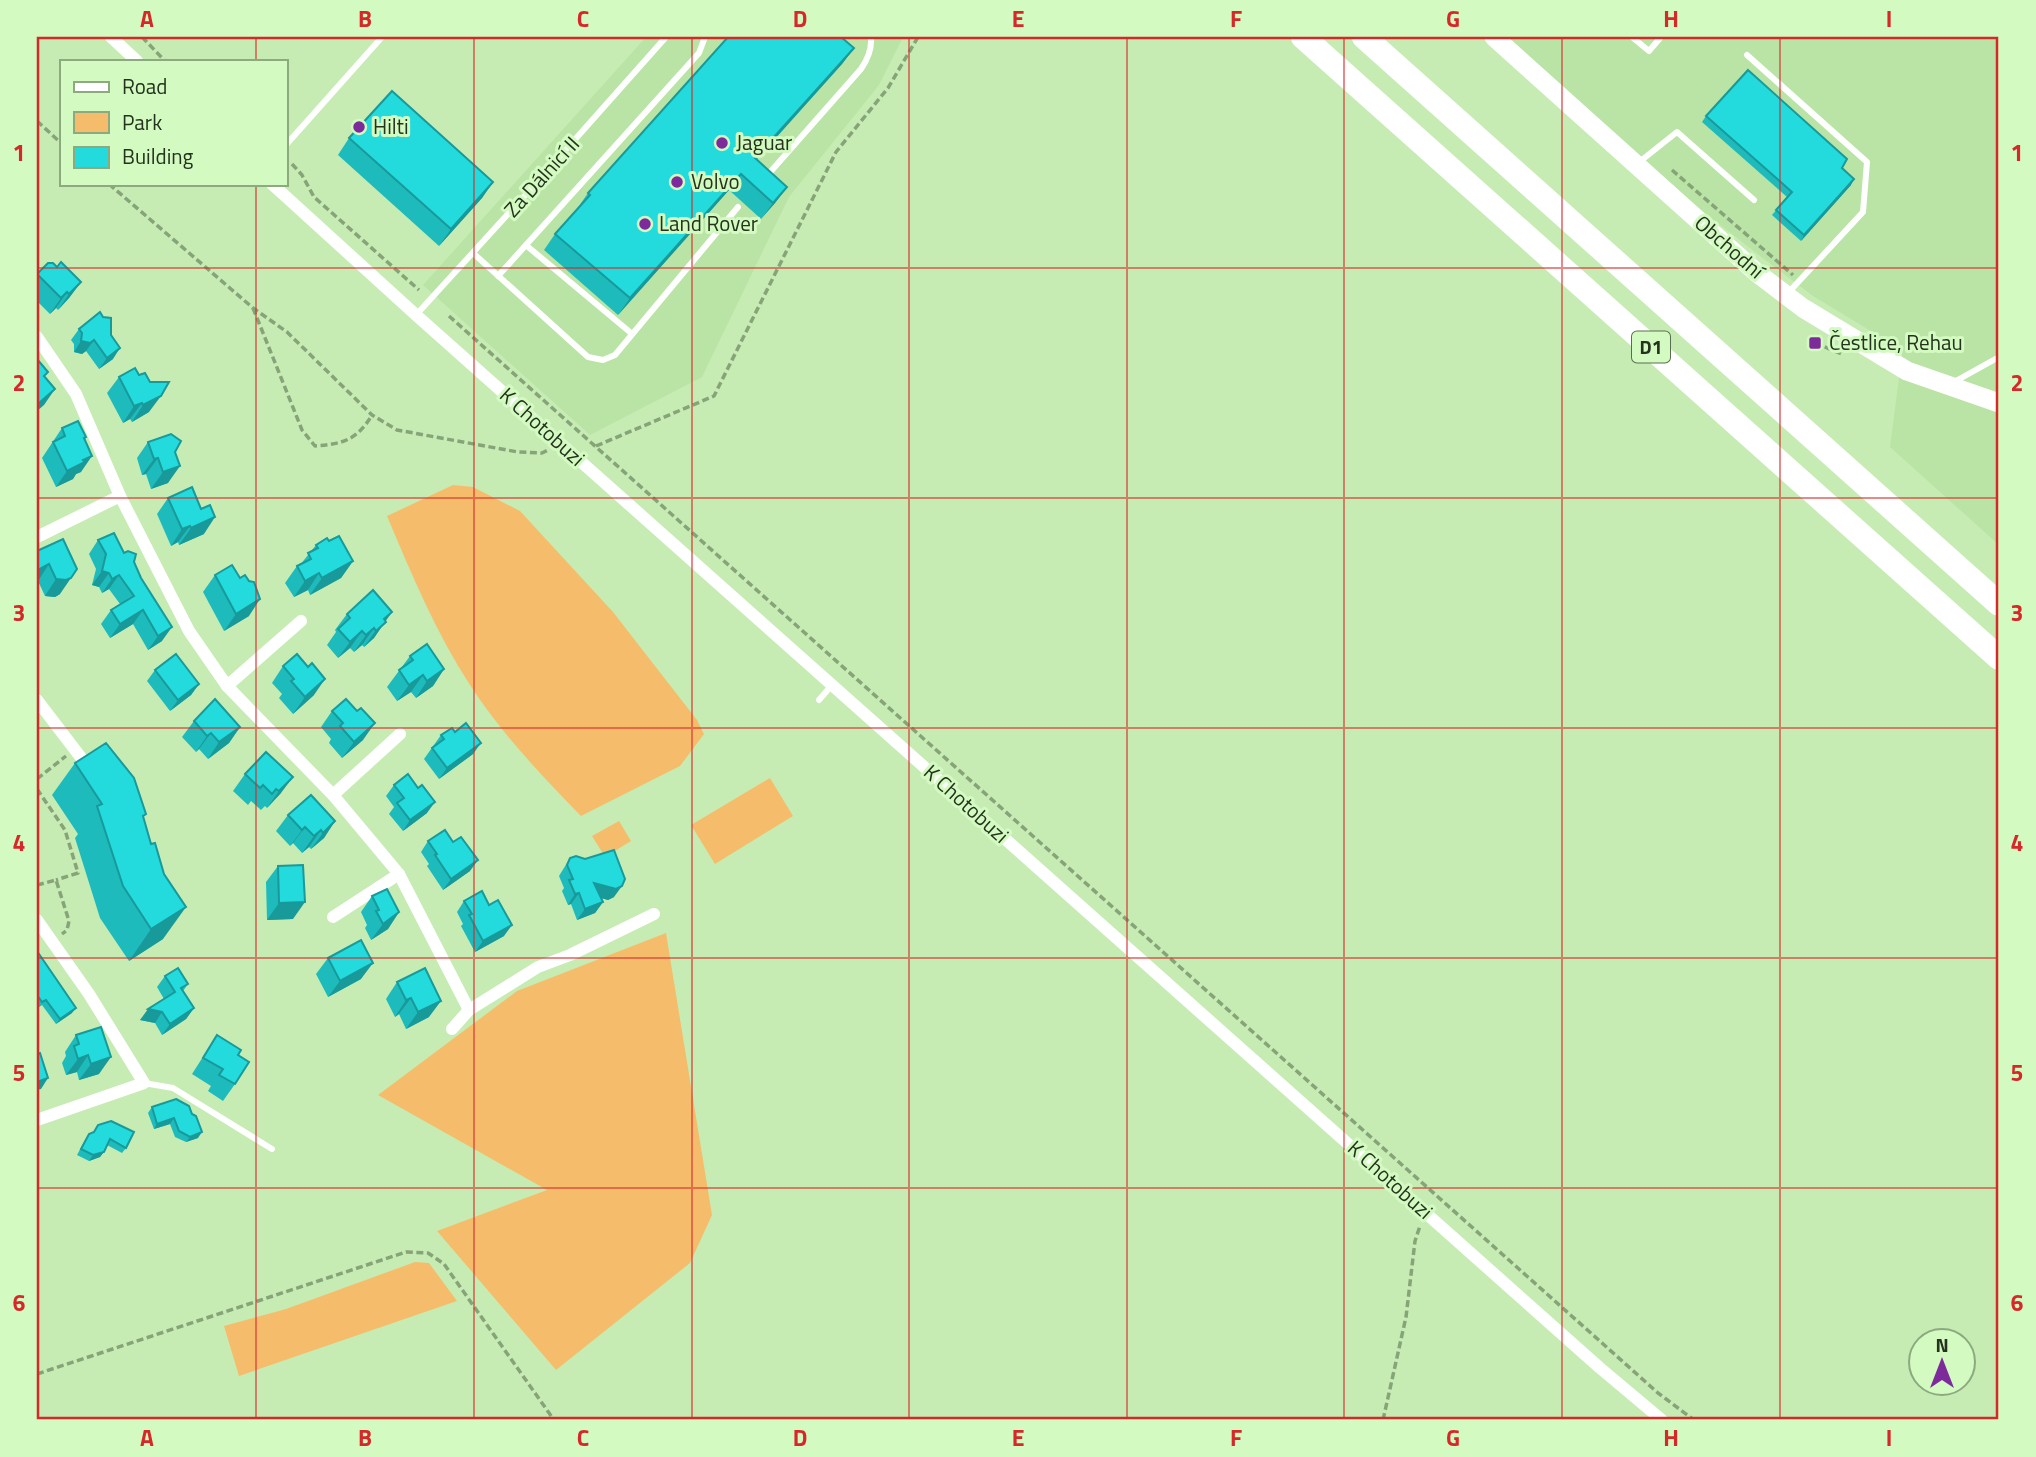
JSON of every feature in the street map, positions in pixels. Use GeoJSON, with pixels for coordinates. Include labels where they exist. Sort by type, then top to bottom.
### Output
{"type":"FeatureCollection","features":[{"type":"Feature","properties":{"kind":"highway","name":"D1"},"geometry":{"type":"LineString","coordinates":[[1303,37],[1999,657]]}},
{"type":"Feature","properties":{"kind":"highway","name":"D1"},"geometry":{"type":"LineString","coordinates":[[1364,37],[1999,604]]}},
{"type":"Feature","properties":{"kind":"street"},"geometry":{"type":"LineString","coordinates":[[111,37],[136,60]]}},
{"type":"Feature","properties":{"kind":"street","name":"Obchodní"},"geometry":{"type":"LineString","coordinates":[[1500,39],[1643,159],[1757,273],[1793,288],[1856,341],[1907,371],[1999,403]]}},
{"type":"Feature","properties":{"kind":"street","name":"K Chotobuzi"},"geometry":{"type":"LineString","coordinates":[[274,186],[1600,1368],[1662,1420]]}},
{"type":"Feature","properties":{"kind":"street"},"geometry":{"type":"LineString","coordinates":[[37,337],[76,394],[120,496],[189,631],[227,686],[333,795],[399,874],[469,1010]]}},
{"type":"Feature","properties":{"kind":"street"},"geometry":{"type":"LineString","coordinates":[[37,537],[120,496]]}},
{"type":"Feature","properties":{"kind":"street"},"geometry":{"type":"LineString","coordinates":[[227,686],[301,621]]}},
{"type":"Feature","properties":{"kind":"street"},"geometry":{"type":"LineString","coordinates":[[37,700],[98,779]]}},
{"type":"Feature","properties":{"kind":"street"},"geometry":{"type":"LineString","coordinates":[[333,795],[400,734]]}},
{"type":"Feature","properties":{"kind":"street"},"geometry":{"type":"LineString","coordinates":[[333,917],[399,874]]}},
{"type":"Feature","properties":{"kind":"street"},"geometry":{"type":"LineString","coordinates":[[452,1029],[469,1010],[538,967],[570,955],[654,914]]}},
{"type":"Feature","properties":{"kind":"street"},"geometry":{"type":"LineString","coordinates":[[37,920],[89,994],[144,1083],[37,1120]]}},
{"type":"Feature","properties":{"kind":"lane"},"geometry":{"type":"LineString","coordinates":[[287,144],[382,37]]}},
{"type":"Feature","properties":{"kind":"lane","name":"Za Dálnicí II"},"geometry":{"type":"LineString","coordinates":[[416,315],[666,37]]}},
{"type":"Feature","properties":{"kind":"lane"},"geometry":{"type":"LineString","coordinates":[[498,276],[699,53],[705,37]]}},
{"type":"Feature","properties":{"kind":"lane"},"geometry":{"type":"LineString","coordinates":[[762,180],[861,69],[872,44],[871,37]]}},
{"type":"Feature","properties":{"kind":"lane"},"geometry":{"type":"LineString","coordinates":[[1632,37],[1649,51],[1661,37]]}},
{"type":"Feature","properties":{"kind":"lane"},"geometry":{"type":"LineString","coordinates":[[1747,55],[1867,162],[1863,212],[1793,288]]}},
{"type":"Feature","properties":{"kind":"lane"},"geometry":{"type":"LineString","coordinates":[[1643,159],[1677,132],[1754,200]]}},
{"type":"Feature","properties":{"kind":"lane"},"geometry":{"type":"LineString","coordinates":[[473,253],[588,357],[603,360],[615,355],[738,208]]}},
{"type":"Feature","properties":{"kind":"lane"},"geometry":{"type":"LineString","coordinates":[[527,246],[631,333]]}},
{"type":"Feature","properties":{"kind":"lane"},"geometry":{"type":"LineString","coordinates":[[1946,386],[1999,357]]}},
{"type":"Feature","properties":{"kind":"lane"},"geometry":{"type":"LineString","coordinates":[[819,700],[832,685]]}},
{"type":"Feature","properties":{"kind":"lane"},"geometry":{"type":"LineString","coordinates":[[144,1083],[173,1088],[272,1149]]}},
{"type":"Feature","properties":{"kind":"path"},"geometry":{"type":"LineString","coordinates":[[142,37],[164,60]]}},
{"type":"Feature","properties":{"kind":"path"},"geometry":{"type":"LineString","coordinates":[[596,446],[714,396],[836,152],[888,88],[918,37]]}},
{"type":"Feature","properties":{"kind":"path"},"geometry":{"type":"LineString","coordinates":[[37,121],[60,142]]}},
{"type":"Feature","properties":{"kind":"path"},"geometry":{"type":"LineString","coordinates":[[1643,159],[1793,288]]}},
{"type":"Feature","properties":{"kind":"path"},"geometry":{"type":"LineString","coordinates":[[292,164],[302,174],[314,197],[419,290]]}},
{"type":"Feature","properties":{"kind":"path"},"geometry":{"type":"LineString","coordinates":[[111,186],[253,308],[287,332],[372,415],[397,430],[518,452],[542,453],[562,445]]}},
{"type":"Feature","properties":{"kind":"path"},"geometry":{"type":"LineString","coordinates":[[253,308],[302,430],[315,446],[338,444],[362,431],[372,415]]}},
{"type":"Feature","properties":{"kind":"path"},"geometry":{"type":"LineString","coordinates":[[449,316],[1658,1393],[1694,1420]]}},
{"type":"Feature","properties":{"kind":"path"},"geometry":{"type":"LineString","coordinates":[[37,779],[75,749]]}},
{"type":"Feature","properties":{"kind":"path"},"geometry":{"type":"LineString","coordinates":[[37,789],[65,830],[78,873],[37,885]]}},
{"type":"Feature","properties":{"kind":"path"},"geometry":{"type":"LineString","coordinates":[[46,933],[51,928],[58,936],[67,930],[69,921],[56,880]]}},
{"type":"Feature","properties":{"kind":"path"},"geometry":{"type":"LineString","coordinates":[[1382,1420],[1409,1299],[1415,1241],[1420,1226],[1442,1200]]}},
{"type":"Feature","properties":{"kind":"path"},"geometry":{"type":"LineString","coordinates":[[37,1374],[406,1252],[428,1253],[444,1264],[554,1420]]}},
{"type":"Feature","properties":{"kind":"shaded area"},"geometry":{"type":"Polygon","coordinates":[[[646,37],[903,37],[879,85],[789,197],[702,377],[590,435],[423,285],[646,37]]]}},
{"type":"Feature","properties":{"kind":"shaded area"},"geometry":{"type":"Polygon","coordinates":[[[1505,37],[1999,37],[1999,545],[1890,447],[1903,347],[1874,333],[1813,296],[1652,172],[1505,37]]]}},
{"type":"Feature","properties":{"kind":"green space"},"geometry":{"type":"Polygon","coordinates":[[[453,485],[473,487],[520,511],[613,612],[697,720],[704,734],[680,766],[581,816],[508,737],[482,703],[446,645],[387,516],[453,485]]]}},
{"type":"Feature","properties":{"kind":"green space"},"geometry":{"type":"Polygon","coordinates":[[[770,778],[793,816],[715,864],[691,825],[770,778]]]}},
{"type":"Feature","properties":{"kind":"green space"},"geometry":{"type":"Polygon","coordinates":[[[619,821],[631,841],[605,857],[592,836],[619,821]]]}},
{"type":"Feature","properties":{"kind":"green space"},"geometry":{"type":"Polygon","coordinates":[[[666,933],[712,1215],[690,1263],[556,1370],[437,1231],[547,1190],[378,1095],[517,991],[666,933]]]}},
{"type":"Feature","properties":{"kind":"green space"},"geometry":{"type":"Polygon","coordinates":[[[415,1262],[429,1263],[457,1301],[239,1376],[224,1326],[286,1309],[415,1262]]]}},
{"type":"Feature","properties":{"kind":"building","name":"Volvo"},"geometry":{"type":"Polygon","coordinates":[[[728,37],[841,37],[854,48],[755,158],[787,187],[773,203],[741,174],[630,298],[555,234],[590,195],[588,193],[728,37]]]}},
{"type":"Feature","properties":{"kind":"building"},"geometry":{"type":"Polygon","coordinates":[[[1748,70],[1847,159],[1842,168],[1854,179],[1804,235],[1776,210],[1792,192],[1706,116],[1748,70]]]}},
{"type":"Feature","properties":{"kind":"building"},"geometry":{"type":"Polygon","coordinates":[[[392,91],[493,182],[451,229],[349,138],[392,91]]]}},
{"type":"Feature","properties":{"kind":"building"},"geometry":{"type":"Polygon","coordinates":[[[61,262],[81,282],[61,298],[37,274],[48,263],[57,267],[61,262]]]}},
{"type":"Feature","properties":{"kind":"building"},"geometry":{"type":"Polygon","coordinates":[[[100,312],[103,317],[111,318],[111,335],[120,348],[107,358],[94,340],[90,343],[81,341],[82,333],[79,329],[100,312]]]}},
{"type":"Feature","properties":{"kind":"building"},"geometry":{"type":"Polygon","coordinates":[[[37,359],[48,372],[44,376],[55,389],[39,403],[37,401],[37,359]]]}},
{"type":"Feature","properties":{"kind":"building"},"geometry":{"type":"Polygon","coordinates":[[[135,368],[139,375],[145,373],[150,382],[169,382],[161,396],[143,405],[134,406],[119,377],[135,368]]]}},
{"type":"Feature","properties":{"kind":"building"},"geometry":{"type":"Polygon","coordinates":[[[78,421],[92,456],[67,471],[53,442],[65,436],[62,428],[78,421]]]}},
{"type":"Feature","properties":{"kind":"building"},"geometry":{"type":"Polygon","coordinates":[[[171,434],[181,441],[175,452],[180,466],[163,472],[158,458],[154,459],[148,442],[171,434]]]}},
{"type":"Feature","properties":{"kind":"building"},"geometry":{"type":"Polygon","coordinates":[[[192,487],[201,509],[210,505],[215,517],[191,528],[182,529],[168,498],[192,487]]]}},
{"type":"Feature","properties":{"kind":"building"},"geometry":{"type":"Polygon","coordinates":[[[114,533],[124,553],[128,551],[136,554],[134,562],[141,578],[172,627],[158,636],[143,610],[120,624],[111,610],[134,596],[119,575],[112,579],[109,573],[102,571],[106,554],[98,540],[114,533]]]}},
{"type":"Feature","properties":{"kind":"building"},"geometry":{"type":"Polygon","coordinates":[[[339,536],[353,561],[322,578],[319,573],[305,581],[297,566],[311,559],[308,553],[318,548],[316,545],[327,538],[329,541],[339,536]]]}},
{"type":"Feature","properties":{"kind":"building"},"geometry":{"type":"Polygon","coordinates":[[[63,539],[77,569],[71,578],[66,580],[56,579],[49,564],[38,570],[37,568],[37,551],[63,539]]]}},
{"type":"Feature","properties":{"kind":"building"},"geometry":{"type":"Polygon","coordinates":[[[232,565],[240,578],[245,575],[249,581],[254,582],[260,599],[236,614],[215,575],[232,565]]]}},
{"type":"Feature","properties":{"kind":"building"},"geometry":{"type":"Polygon","coordinates":[[[373,590],[392,612],[376,631],[374,628],[366,635],[362,631],[350,642],[338,629],[350,618],[347,614],[373,590]]]}},
{"type":"Feature","properties":{"kind":"building"},"geometry":{"type":"Polygon","coordinates":[[[427,644],[444,669],[427,681],[423,675],[409,685],[399,670],[413,660],[410,656],[427,644]]]}},
{"type":"Feature","properties":{"kind":"building"},"geometry":{"type":"Polygon","coordinates":[[[176,654],[199,684],[178,700],[155,670],[176,654]]]}},
{"type":"Feature","properties":{"kind":"building"},"geometry":{"type":"Polygon","coordinates":[[[297,654],[308,667],[312,663],[325,679],[305,697],[291,681],[294,679],[283,666],[297,654]]]}},
{"type":"Feature","properties":{"kind":"building"},"geometry":{"type":"Polygon","coordinates":[[[215,699],[240,727],[219,742],[211,733],[207,736],[194,721],[215,699]]]}},
{"type":"Feature","properties":{"kind":"building"},"geometry":{"type":"Polygon","coordinates":[[[346,699],[357,711],[361,708],[375,723],[354,742],[340,726],[343,723],[332,711],[346,699]]]}},
{"type":"Feature","properties":{"kind":"building"},"geometry":{"type":"Polygon","coordinates":[[[466,723],[481,743],[447,768],[432,748],[444,739],[441,735],[452,728],[455,732],[466,723]]]}},
{"type":"Feature","properties":{"kind":"building"},"geometry":{"type":"Polygon","coordinates":[[[106,743],[134,778],[146,814],[143,816],[151,844],[155,843],[164,874],[186,907],[151,929],[123,886],[97,806],[102,804],[75,763],[106,743]]]}},
{"type":"Feature","properties":{"kind":"building"},"geometry":{"type":"Polygon","coordinates":[[[266,752],[293,777],[272,794],[263,785],[260,788],[245,774],[266,752]]]}},
{"type":"Feature","properties":{"kind":"building"},"geometry":{"type":"Polygon","coordinates":[[[408,774],[418,788],[422,785],[435,802],[410,820],[397,803],[404,798],[394,785],[408,774]]]}},
{"type":"Feature","properties":{"kind":"building"},"geometry":{"type":"Polygon","coordinates":[[[311,795],[335,821],[323,833],[321,830],[314,836],[305,827],[302,830],[288,815],[311,795]]]}},
{"type":"Feature","properties":{"kind":"building"},"geometry":{"type":"Polygon","coordinates":[[[445,830],[453,842],[461,837],[478,860],[451,879],[428,841],[445,830]]]}},
{"type":"Feature","properties":{"kind":"building"},"geometry":{"type":"Polygon","coordinates":[[[614,850],[625,879],[622,886],[616,889],[594,883],[603,902],[585,909],[579,893],[575,894],[569,880],[573,879],[567,865],[570,858],[576,856],[585,859],[614,850]]]}},
{"type":"Feature","properties":{"kind":"building"},"geometry":{"type":"Polygon","coordinates":[[[303,865],[305,902],[279,903],[278,866],[303,865]]]}},
{"type":"Feature","properties":{"kind":"building"},"geometry":{"type":"Polygon","coordinates":[[[387,889],[399,912],[383,924],[372,896],[387,889]]]}},
{"type":"Feature","properties":{"kind":"building"},"geometry":{"type":"Polygon","coordinates":[[[482,891],[489,905],[498,900],[512,925],[483,941],[464,901],[482,891]]]}},
{"type":"Feature","properties":{"kind":"building"},"geometry":{"type":"Polygon","coordinates":[[[361,940],[373,963],[340,981],[328,958],[361,940]]]}},
{"type":"Feature","properties":{"kind":"building"},"geometry":{"type":"Polygon","coordinates":[[[37,951],[76,1008],[60,1019],[46,1000],[42,1002],[37,995],[37,951]]]}},
{"type":"Feature","properties":{"kind":"building"},"geometry":{"type":"Polygon","coordinates":[[[178,968],[188,984],[181,988],[194,1008],[170,1024],[162,1012],[148,1009],[175,992],[165,976],[178,968]]]}},
{"type":"Feature","properties":{"kind":"building"},"geometry":{"type":"Polygon","coordinates":[[[425,968],[441,1001],[418,1012],[411,998],[406,1000],[397,982],[425,968]]]}},
{"type":"Feature","properties":{"kind":"building"},"geometry":{"type":"Polygon","coordinates":[[[101,1027],[111,1057],[91,1064],[88,1055],[78,1059],[74,1046],[79,1044],[76,1035],[101,1027]]]}},
{"type":"Feature","properties":{"kind":"building"},"geometry":{"type":"Polygon","coordinates":[[[217,1035],[241,1050],[238,1055],[249,1062],[235,1084],[219,1075],[223,1069],[203,1058],[217,1035]]]}},
{"type":"Feature","properties":{"kind":"building"},"geometry":{"type":"Polygon","coordinates":[[[40,1053],[48,1078],[37,1082],[37,1054],[40,1053]]]}},
{"type":"Feature","properties":{"kind":"building"},"geometry":{"type":"Polygon","coordinates":[[[176,1099],[189,1106],[202,1132],[190,1137],[179,1131],[174,1118],[157,1124],[152,1107],[176,1099]]]}},
{"type":"Feature","properties":{"kind":"building"},"geometry":{"type":"Polygon","coordinates":[[[111,1121],[134,1132],[126,1148],[110,1139],[104,1152],[93,1155],[81,1149],[89,1134],[94,1132],[98,1125],[111,1121]]]}},
{"type":"Feature","properties":{"kind":"place","name":"Hilti"},"geometry":{"type":"Point","coordinates":[359,127]}},
{"type":"Feature","properties":{"kind":"place","name":"Jaguar"},"geometry":{"type":"Point","coordinates":[722,143]}},
{"type":"Feature","properties":{"kind":"place","name":"Volvo"},"geometry":{"type":"Point","coordinates":[677,182]}},
{"type":"Feature","properties":{"kind":"place","name":"Land Rover"},"geometry":{"type":"Point","coordinates":[645,224]}},
{"type":"Feature","properties":{"kind":"place","name":"Čestlice, Rehau"},"geometry":{"type":"Point","coordinates":[1815,343]}}]}
